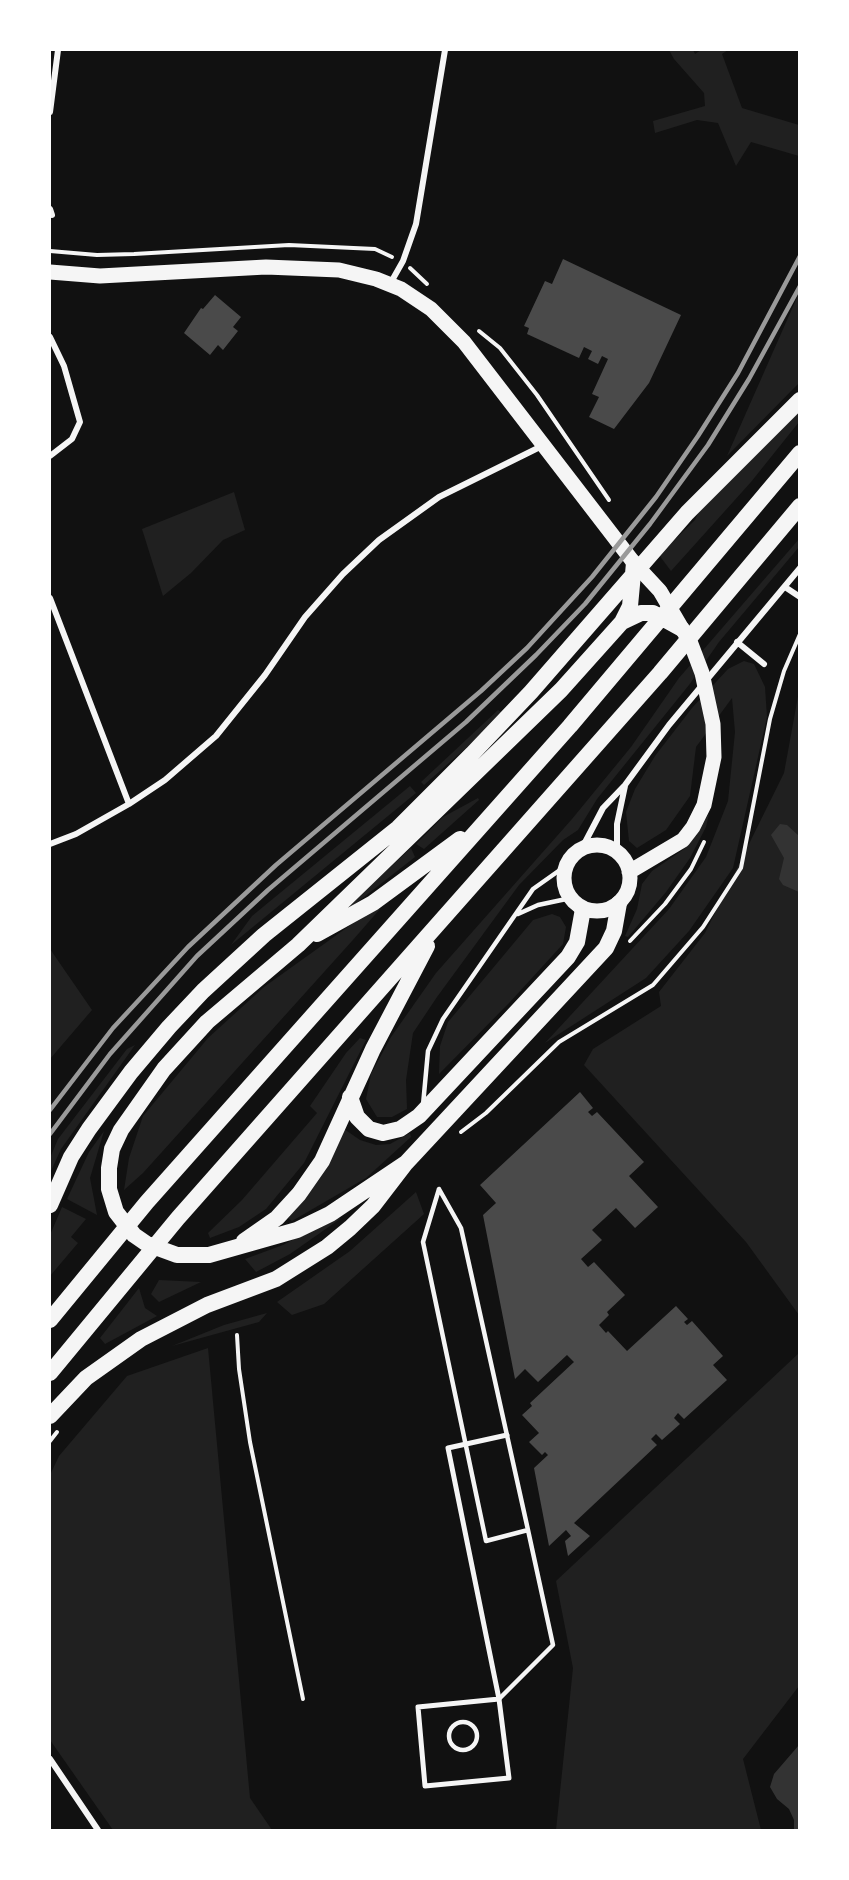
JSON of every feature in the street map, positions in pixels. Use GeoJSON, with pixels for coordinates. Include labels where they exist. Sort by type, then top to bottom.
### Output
{"type":"FeatureCollection","features":[{"type":"Feature","properties":{"kind":"highway"},"geometry":{"type":"LineString","coordinates":[[398,828],[502,723],[687,513],[800,400]]}},
{"type":"Feature","properties":{"kind":"highway"},"geometry":{"type":"LineString","coordinates":[[50,1320],[147,1202],[623,664],[800,453]]}},
{"type":"Feature","properties":{"kind":"highway"},"geometry":{"type":"LineString","coordinates":[[50,1373],[138,1264],[660,673],[800,506]]}},
{"type":"Feature","properties":{"kind":"highway"},"geometry":{"type":"LineString","coordinates":[[406,1163],[330,1214],[297,1230],[209,1256],[177,1255],[162,1251],[134,1235],[116,1212],[111,1201],[109,1168],[112,1149],[137,1104],[164,1070],[207,1022],[298,945],[496,756],[561,690],[622,622],[630,606],[634,563]]}},
{"type":"Feature","properties":{"kind":"highway"},"geometry":{"type":"LineString","coordinates":[[622,622],[640,613],[653,613],[682,628]]}},
{"type":"Feature","properties":{"kind":"highway"},"geometry":{"type":"LineString","coordinates":[[50,1205],[71,1157],[89,1129],[169,1027],[203,991],[264,935],[398,828],[462,788]]}},
{"type":"Feature","properties":{"kind":"highway"},"geometry":{"type":"LineString","coordinates":[[298,945],[373,903],[491,815]]}},
{"type":"Feature","properties":{"kind":"highway"},"geometry":{"type":"LineString","coordinates":[[350,1097],[357,1117],[369,1129],[383,1133],[400,1129],[419,1116],[568,957],[577,942],[577,903]]}},
{"type":"Feature","properties":{"kind":"highway"},"geometry":{"type":"LineString","coordinates":[[55,1422],[86,1378],[141,1339],[198,1310],[276,1279],[350,1228],[373,1206],[406,1163],[606,948],[614,931],[619,903]]}},
{"type":"Feature","properties":{"kind":"highway"},"geometry":{"type":"LineString","coordinates":[[231,1250],[277,1218],[299,1194],[321,1161],[350,1097],[439,922]]}},
{"type":"Feature","properties":{"kind":"main road"},"geometry":{"type":"LineString","coordinates":[[50,272],[118,276],[300,267],[339,270],[390,284],[417,299],[453,330],[478,357],[634,563],[649,576],[682,628],[702,673],[713,724],[714,757],[704,805],[693,826],[668,850],[629,872]]}},
{"type":"Feature","properties":{"kind":"main road"},"geometry":{"type":"LineString","coordinates":[[599,846],[617,853],[629,872],[628,889],[619,903],[608,910],[596,911],[577,903],[564,882],[567,865],[581,850],[599,846]]}},
{"type":"Feature","properties":{"kind":"street"},"geometry":{"type":"LineString","coordinates":[[50,112],[58,50]]}},
{"type":"Feature","properties":{"kind":"street"},"geometry":{"type":"LineString","coordinates":[[390,284],[403,261],[416,224],[445,50]]}},
{"type":"Feature","properties":{"kind":"street"},"geometry":{"type":"LineString","coordinates":[[50,337],[64,366],[80,422],[72,439],[50,456]]}},
{"type":"Feature","properties":{"kind":"street"},"geometry":{"type":"LineString","coordinates":[[50,844],[76,834],[129,804],[165,780],[216,736],[265,675],[305,617],[379,540],[439,497],[544,445]]}},
{"type":"Feature","properties":{"kind":"street"},"geometry":{"type":"LineString","coordinates":[[581,850],[603,807],[626,785],[669,725],[800,568]]}},
{"type":"Feature","properties":{"kind":"street"},"geometry":{"type":"LineString","coordinates":[[785,587],[800,597]]}},
{"type":"Feature","properties":{"kind":"street"},"geometry":{"type":"LineString","coordinates":[[50,598],[129,804]]}},
{"type":"Feature","properties":{"kind":"street"},"geometry":{"type":"LineString","coordinates":[[737,642],[764,664]]}},
{"type":"Feature","properties":{"kind":"street"},"geometry":{"type":"LineString","coordinates":[[617,853],[617,824],[626,785]]}},
{"type":"Feature","properties":{"kind":"street"},"geometry":{"type":"LineString","coordinates":[[499,1699],[418,1707],[425,1786],[509,1779],[499,1699],[447,1448],[507,1435]]}},
{"type":"Feature","properties":{"kind":"street"},"geometry":{"type":"LineString","coordinates":[[50,1759],[98,1830]]}},
{"type":"Feature","properties":{"kind":"lane"},"geometry":{"type":"LineString","coordinates":[[423,1105],[428,1051],[443,1020],[533,889],[567,865]]}},
{"type":"Feature","properties":{"kind":"lane"},"geometry":{"type":"LineString","coordinates":[[518,914],[538,905],[577,903]]}},
{"type":"Feature","properties":{"kind":"lane"},"geometry":{"type":"LineString","coordinates":[[499,1699],[553,1645],[528,1530],[461,1228],[439,1189],[423,1242],[486,1541],[528,1530]]}},
{"type":"Feature","properties":{"kind":"lane"},"geometry":{"type":"LineString","coordinates":[[457,1723],[469,1723],[476,1731],[475,1742],[466,1749],[455,1747],[450,1738],[453,1727],[457,1723]]}},
{"type":"Feature","properties":{"kind":"path"},"geometry":{"type":"LineString","coordinates":[[50,251],[134,255],[289,245],[375,249],[403,261],[429,285]]}},
{"type":"Feature","properties":{"kind":"path"},"geometry":{"type":"LineString","coordinates":[[471,324],[500,348],[537,395],[612,503]]}},
{"type":"Feature","properties":{"kind":"path"},"geometry":{"type":"LineString","coordinates":[[453,1139],[486,1113],[559,1042],[653,985],[703,927],[741,868],[770,719],[784,671],[800,633]]}},
{"type":"Feature","properties":{"kind":"path"},"geometry":{"type":"LineString","coordinates":[[237,1335],[238,1369],[250,1442],[303,1699]]}},
{"type":"Feature","properties":{"kind":"path"},"geometry":{"type":"LineString","coordinates":[[50,1441],[55,1422]]}},
{"type":"Feature","properties":{"kind":"shaded area"},"geometry":{"type":"Polygon","coordinates":[[[669,50],[693,50],[695,54],[701,50],[728,50],[722,54],[742,108],[799,125],[799,156],[751,142],[736,166],[718,123],[697,120],[655,133],[653,121],[705,106],[704,93],[674,59],[669,50]]]}},
{"type":"Feature","properties":{"kind":"shaded area"},"geometry":{"type":"Polygon","coordinates":[[[799,293],[799,383],[727,456],[799,293]]]}},
{"type":"Feature","properties":{"kind":"shaded area"},"geometry":{"type":"Polygon","coordinates":[[[799,410],[799,422],[751,482],[671,571],[659,555],[695,520],[700,509],[799,410]]]}},
{"type":"Feature","properties":{"kind":"shaded area"},"geometry":{"type":"Polygon","coordinates":[[[234,492],[245,530],[223,540],[191,573],[163,596],[142,529],[234,492]]]}},
{"type":"Feature","properties":{"kind":"shaded area"},"geometry":{"type":"Polygon","coordinates":[[[799,539],[799,547],[719,642],[689,685],[597,799],[578,830],[563,840],[519,885],[437,997],[413,1033],[406,1080],[407,1109],[392,1117],[377,1117],[366,1099],[371,1074],[391,1037],[436,973],[572,819],[631,747],[679,678],[799,539]]]}},
{"type":"Feature","properties":{"kind":"shaded area"},"geometry":{"type":"Polygon","coordinates":[[[744,661],[754,664],[765,687],[767,717],[733,868],[689,931],[646,978],[545,1043],[669,909],[706,857],[728,801],[735,732],[732,698],[696,747],[690,796],[666,830],[637,848],[629,841],[626,812],[635,789],[655,756],[692,708],[728,669],[744,661]]]}},
{"type":"Feature","properties":{"kind":"shaded area"},"geometry":{"type":"Polygon","coordinates":[[[799,691],[799,1315],[746,1242],[584,1065],[593,1049],[661,1006],[659,992],[705,933],[784,773],[799,691]]]}},
{"type":"Feature","properties":{"kind":"shaded area"},"geometry":{"type":"Polygon","coordinates":[[[498,710],[501,712],[475,740],[424,785],[421,782],[498,710]]]}},
{"type":"Feature","properties":{"kind":"shaded area"},"geometry":{"type":"Polygon","coordinates":[[[410,786],[416,793],[231,945],[252,916],[410,786]]]}},
{"type":"Feature","properties":{"kind":"shaded area"},"geometry":{"type":"Polygon","coordinates":[[[478,798],[479,800],[424,849],[416,844],[443,817],[478,798]]]}},
{"type":"Feature","properties":{"kind":"shaded area"},"geometry":{"type":"Polygon","coordinates":[[[709,814],[706,827],[690,858],[666,892],[628,937],[625,936],[637,909],[642,884],[652,871],[684,849],[709,814]]]}},
{"type":"Feature","properties":{"kind":"shaded area"},"geometry":{"type":"Polygon","coordinates":[[[780,824],[787,825],[799,836],[799,892],[783,885],[779,879],[784,858],[771,835],[780,824]]]}},
{"type":"Feature","properties":{"kind":"shaded area"},"geometry":{"type":"Polygon","coordinates":[[[411,848],[415,857],[350,908],[348,906],[411,848]]]}},
{"type":"Feature","properties":{"kind":"shaded area"},"geometry":{"type":"Polygon","coordinates":[[[377,906],[380,909],[352,941],[143,1173],[124,1190],[129,1158],[143,1116],[208,1038],[264,987],[377,906]]]}},
{"type":"Feature","properties":{"kind":"shaded area"},"geometry":{"type":"Polygon","coordinates":[[[552,914],[560,917],[566,927],[563,944],[439,1074],[440,1046],[448,1022],[533,920],[552,914]]]}},
{"type":"Feature","properties":{"kind":"shaded area"},"geometry":{"type":"Polygon","coordinates":[[[50,949],[92,1010],[50,1059],[50,949]]]}},
{"type":"Feature","properties":{"kind":"shaded area"},"geometry":{"type":"Polygon","coordinates":[[[360,1038],[366,1040],[304,1163],[266,1209],[239,1227],[210,1238],[208,1233],[242,1200],[317,1113],[310,1106],[346,1053],[360,1038]]]}},
{"type":"Feature","properties":{"kind":"shaded area"},"geometry":{"type":"Polygon","coordinates":[[[135,1045],[61,1149],[50,1173],[50,1158],[58,1139],[127,1049],[135,1045]]]}},
{"type":"Feature","properties":{"kind":"shaded area"},"geometry":{"type":"Polygon","coordinates":[[[344,1129],[360,1140],[376,1145],[390,1144],[410,1133],[411,1137],[366,1178],[292,1221],[288,1218],[344,1129]]]}},
{"type":"Feature","properties":{"kind":"shaded area"},"geometry":{"type":"Polygon","coordinates":[[[104,1131],[90,1178],[97,1215],[67,1199],[89,1152],[104,1131]]]}},
{"type":"Feature","properties":{"kind":"shaded area"},"geometry":{"type":"Polygon","coordinates":[[[416,1192],[424,1214],[324,1304],[292,1315],[277,1302],[350,1251],[416,1192]]]}},
{"type":"Feature","properties":{"kind":"shaded area"},"geometry":{"type":"Polygon","coordinates":[[[62,1207],[86,1219],[71,1237],[78,1243],[50,1276],[50,1235],[62,1207]]]}},
{"type":"Feature","properties":{"kind":"shaded area"},"geometry":{"type":"Polygon","coordinates":[[[338,1215],[340,1219],[290,1254],[256,1272],[245,1259],[283,1245],[338,1215]]]}},
{"type":"Feature","properties":{"kind":"shaded area"},"geometry":{"type":"Polygon","coordinates":[[[159,1280],[201,1282],[159,1302],[151,1294],[159,1280]]]}},
{"type":"Feature","properties":{"kind":"shaded area"},"geometry":{"type":"Polygon","coordinates":[[[139,1288],[145,1308],[157,1316],[105,1344],[100,1338],[139,1288]]]}},
{"type":"Feature","properties":{"kind":"shaded area"},"geometry":{"type":"Polygon","coordinates":[[[267,1313],[259,1322],[172,1346],[224,1325],[267,1313]]]}},
{"type":"Feature","properties":{"kind":"shaded area"},"geometry":{"type":"Polygon","coordinates":[[[208,1348],[250,1798],[272,1830],[113,1830],[50,1740],[50,1475],[59,1456],[127,1376],[208,1348]]]}},
{"type":"Feature","properties":{"kind":"shaded area"},"geometry":{"type":"Polygon","coordinates":[[[799,1353],[799,1686],[743,1759],[761,1830],[556,1830],[573,1668],[556,1581],[799,1353]]]}},
{"type":"Feature","properties":{"kind":"shaded area"},"geometry":{"type":"Polygon","coordinates":[[[799,1745],[799,1830],[794,1830],[794,1820],[789,1809],[777,1799],[770,1787],[774,1774],[799,1745]]]}},
{"type":"Feature","properties":{"kind":"building"},"geometry":{"type":"Polygon","coordinates":[[[563,259],[681,315],[649,383],[614,429],[589,417],[599,397],[592,394],[608,359],[602,356],[598,364],[588,359],[592,351],[584,347],[579,358],[527,334],[529,328],[524,326],[545,281],[552,284],[563,259]]]}},
{"type":"Feature","properties":{"kind":"building"},"geometry":{"type":"Polygon","coordinates":[[[215,295],[241,317],[233,327],[238,331],[223,350],[218,345],[210,355],[184,333],[201,308],[203,309],[215,295]]]}},
{"type":"Feature","properties":{"kind":"building"},"geometry":{"type":"Polygon","coordinates":[[[580,1092],[593,1108],[588,1112],[592,1116],[597,1112],[644,1162],[629,1176],[658,1207],[635,1228],[616,1208],[592,1230],[602,1240],[581,1259],[588,1267],[594,1262],[625,1295],[607,1312],[609,1315],[599,1325],[627,1351],[676,1306],[688,1319],[684,1322],[687,1325],[692,1321],[723,1356],[713,1365],[727,1380],[684,1419],[678,1413],[674,1418],[680,1424],[662,1440],[656,1434],[651,1439],[657,1445],[574,1523],[590,1536],[568,1556],[565,1541],[571,1536],[566,1530],[549,1546],[534,1468],[548,1455],[545,1452],[542,1455],[529,1442],[539,1433],[522,1415],[532,1406],[530,1403],[574,1362],[567,1355],[538,1382],[525,1369],[515,1379],[483,1215],[496,1203],[480,1185],[580,1092]]]}},
{"type":"Feature","properties":{"kind":"railway"},"geometry":{"type":"LineString","coordinates":[[50,1110],[113,1028],[188,947],[276,865],[481,691],[527,648],[592,577],[656,497],[698,436],[738,373],[800,256]]}},
{"type":"Feature","properties":{"kind":"railway"},"geometry":{"type":"LineString","coordinates":[[50,1134],[110,1054],[197,956],[268,890],[466,722],[585,604],[650,524],[708,445],[749,379],[800,286]]}}]}
